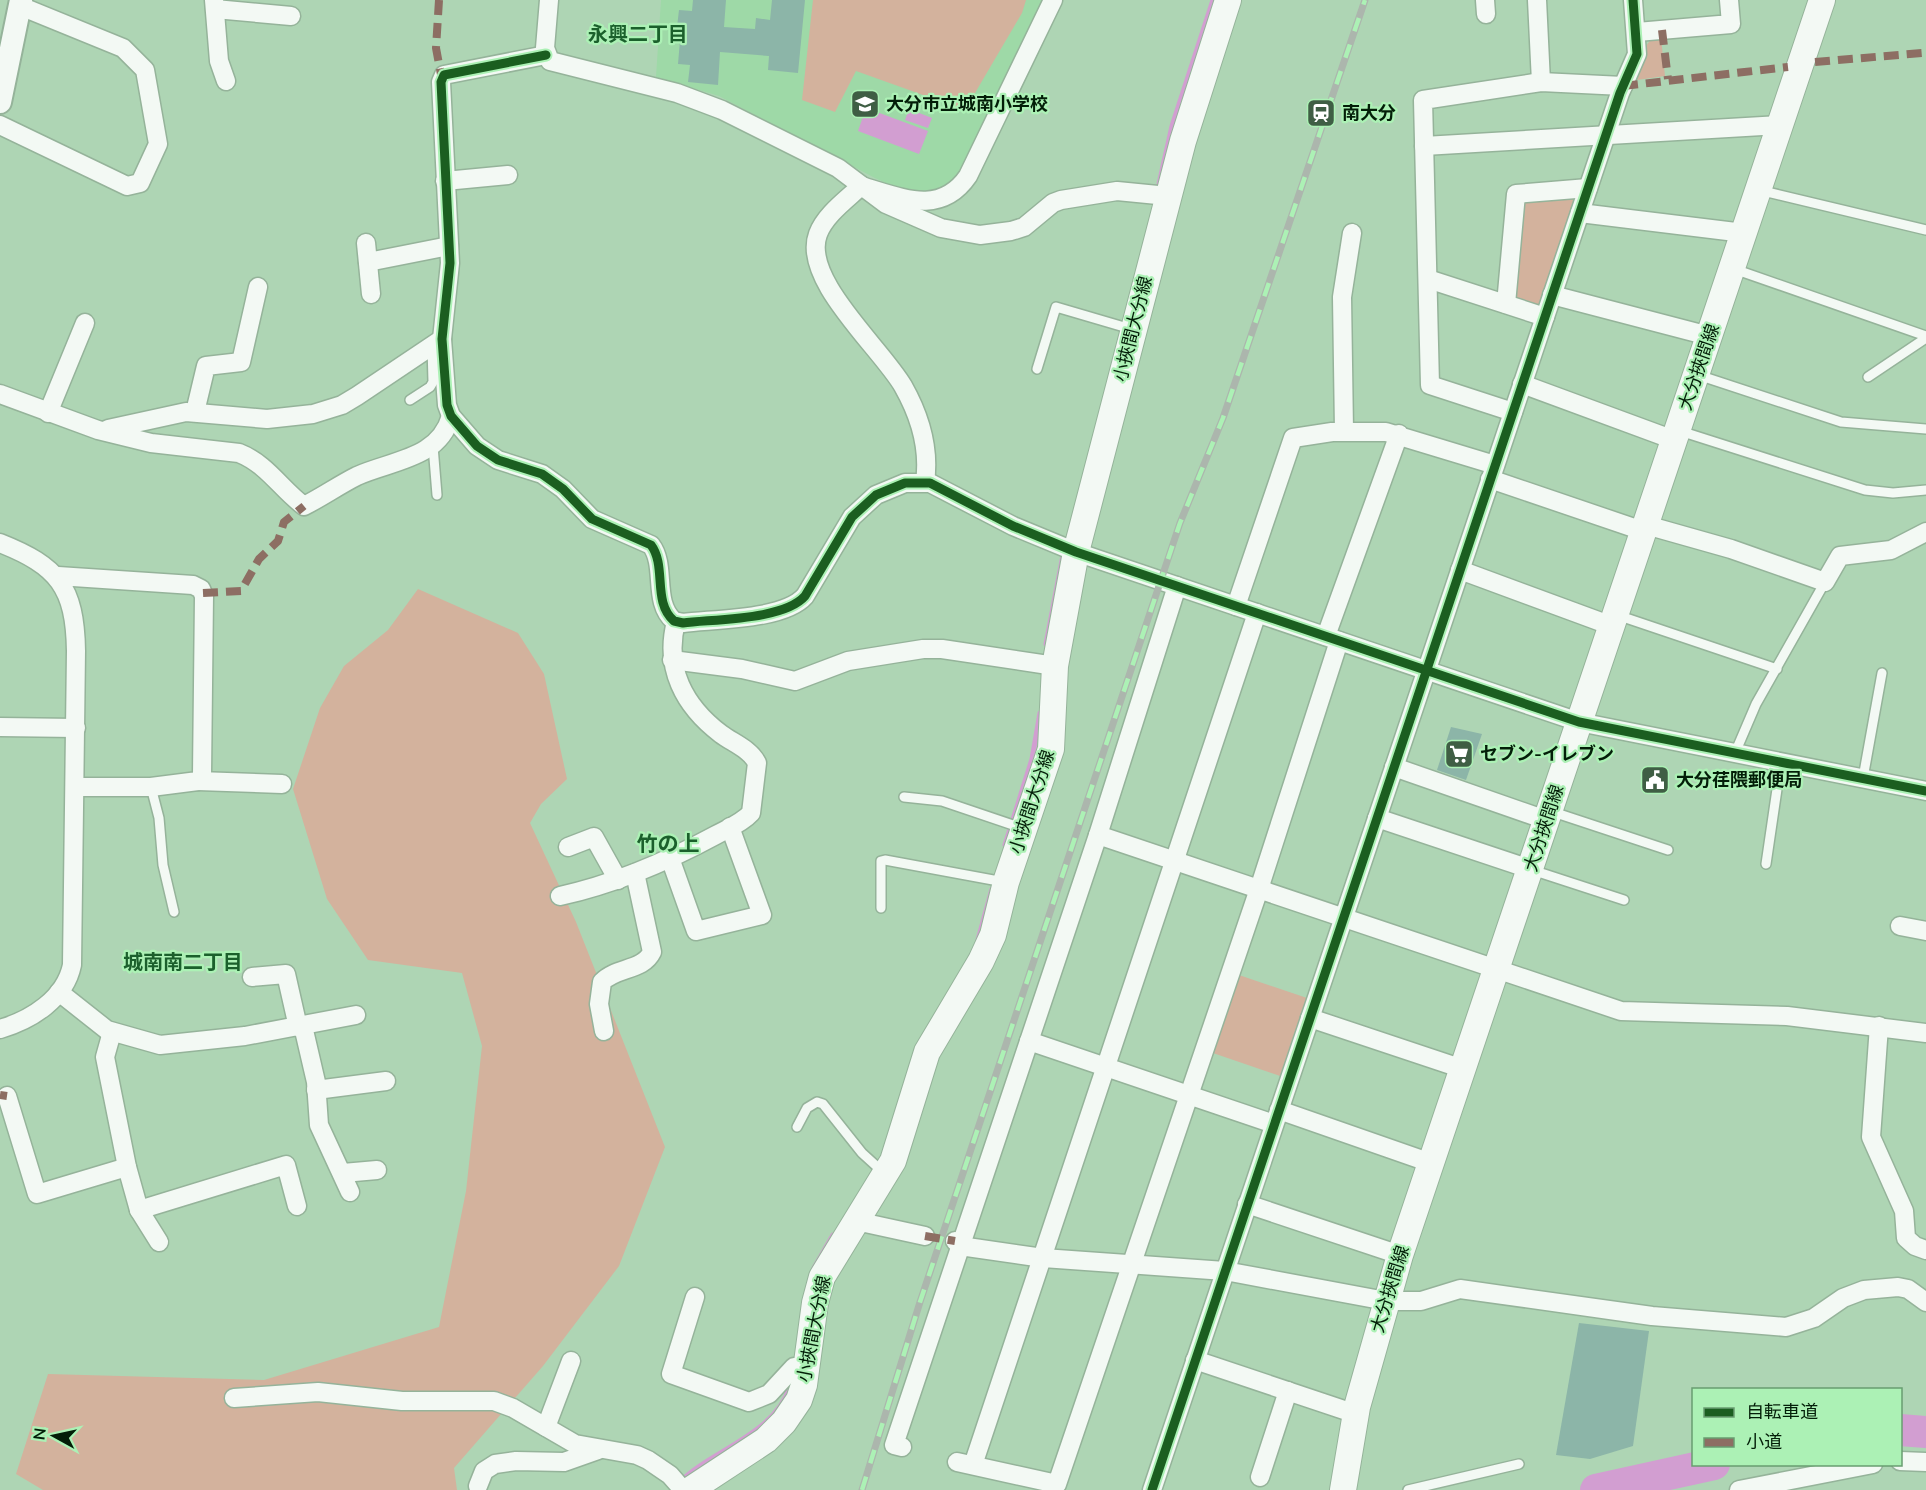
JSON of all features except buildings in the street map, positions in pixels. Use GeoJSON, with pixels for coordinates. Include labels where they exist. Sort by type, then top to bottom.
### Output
{"type":"FeatureCollection","features":[{"type":"Feature","properties":{"kind":"main road","name":"小挾間大分線"},"geometry":{"type":"LineString","coordinates":[[690,1490],[766,1440],[780,1427],[799,1400],[807,1367],[815,1303],[822,1277],[886,1175],[899,1144],[927,1052],[988,947],[1006,882],[1051,748],[1055,666],[1076,552],[1168,196],[1204,71],[1228,0]]}},
{"type":"Feature","properties":{"kind":"main road","name":"大分挾間線"},"geometry":{"type":"LineString","coordinates":[[1343,1490],[1356,1414],[1400,1255],[1822,0]]}},
{"type":"Feature","properties":{"kind":"street"},"geometry":{"type":"LineString","coordinates":[[549,0],[546,55],[550,61],[677,93],[709,104],[838,168],[871,195],[918,220],[957,232],[980,235],[997,234],[1024,227],[1053,203],[1061,200],[1117,191],[1168,196]]}},
{"type":"Feature","properties":{"kind":"street"},"geometry":{"type":"LineString","coordinates":[[861,186],[910,199],[935,201],[957,189],[968,176],[1053,0]]}},
{"type":"Feature","properties":{"kind":"street"},"geometry":{"type":"LineString","coordinates":[[1537,0],[1542,81]]}},
{"type":"Feature","properties":{"kind":"street"},"geometry":{"type":"LineString","coordinates":[[1152,1490],[1606,134],[1637,54],[1633,0]]}},
{"type":"Feature","properties":{"kind":"street"},"geometry":{"type":"LineString","coordinates":[[1637,32],[1731,24],[1729,0]]}},
{"type":"Feature","properties":{"kind":"street"},"geometry":{"type":"LineString","coordinates":[[0,102],[5,53],[20,3],[123,48],[136,58],[145,70],[158,144],[140,183],[127,186],[0,125]]}},
{"type":"Feature","properties":{"kind":"street"},"geometry":{"type":"LineString","coordinates":[[226,81],[219,61],[214,5],[291,16]]}},
{"type":"Feature","properties":{"kind":"street"},"geometry":{"type":"LineString","coordinates":[[546,55],[444,75],[441,82],[449,276],[437,342],[447,405],[450,416],[477,446],[498,460],[542,474],[563,489],[592,519],[651,545],[656,554],[662,597],[670,618],[676,622],[769,613],[795,606],[805,596],[858,509],[876,495],[895,486],[925,482],[1013,526],[1076,552],[1579,722],[1926,791]]}},
{"type":"Feature","properties":{"kind":"street"},"geometry":{"type":"LineString","coordinates":[[1513,412],[1430,385],[1423,100],[1542,81],[1623,86]]}},
{"type":"Feature","properties":{"kind":"street"},"geometry":{"type":"LineString","coordinates":[[1424,146],[1780,125]]}},
{"type":"Feature","properties":{"kind":"street"},"geometry":{"type":"LineString","coordinates":[[445,181],[508,175]]}},
{"type":"Feature","properties":{"kind":"street"},"geometry":{"type":"LineString","coordinates":[[861,186],[822,226],[816,241],[818,265],[831,290],[895,374],[910,399],[927,450],[925,482]]}},
{"type":"Feature","properties":{"kind":"street"},"geometry":{"type":"LineString","coordinates":[[1506,304],[1516,194],[1588,188]]}},
{"type":"Feature","properties":{"kind":"street"},"geometry":{"type":"LineString","coordinates":[[1580,213],[1744,233]]}},
{"type":"Feature","properties":{"kind":"street"},"geometry":{"type":"LineString","coordinates":[[1344,431],[1342,297],[1352,233]]}},
{"type":"Feature","properties":{"kind":"street"},"geometry":{"type":"LineString","coordinates":[[366,243],[371,294]]}},
{"type":"Feature","properties":{"kind":"street"},"geometry":{"type":"LineString","coordinates":[[368,262],[449,246]]}},
{"type":"Feature","properties":{"kind":"street"},"geometry":{"type":"LineString","coordinates":[[1428,279],[1545,317]]}},
{"type":"Feature","properties":{"kind":"street"},"geometry":{"type":"LineString","coordinates":[[195,412],[206,366],[241,362],[258,287]]}},
{"type":"Feature","properties":{"kind":"street"},"geometry":{"type":"LineString","coordinates":[[1552,295],[1709,336]]}},
{"type":"Feature","properties":{"kind":"street"},"geometry":{"type":"LineString","coordinates":[[48,413],[85,323]]}},
{"type":"Feature","properties":{"kind":"street"},"geometry":{"type":"LineString","coordinates":[[98,430],[141,423],[166,414],[195,412],[267,419],[329,409],[357,396],[437,342]]}},
{"type":"Feature","properties":{"kind":"street"},"geometry":{"type":"LineString","coordinates":[[1522,384],[1676,435]]}},
{"type":"Feature","properties":{"kind":"street"},"geometry":{"type":"LineString","coordinates":[[0,393],[98,430],[151,443],[239,453],[262,466],[304,506],[356,477],[410,458],[433,446],[447,428],[450,416]]}},
{"type":"Feature","properties":{"kind":"street"},"geometry":{"type":"LineString","coordinates":[[1236,606],[1293,438],[1344,431],[1399,434],[1493,472],[1644,528],[1731,549],[1825,582],[1840,556],[1891,550],[1926,531]]}},
{"type":"Feature","properties":{"kind":"street"},"geometry":{"type":"LineString","coordinates":[[1257,613],[1043,1258],[965,1463],[1057,1484],[1259,889],[1332,639],[1399,434]]}},
{"type":"Feature","properties":{"kind":"street"},"geometry":{"type":"LineString","coordinates":[[0,543],[30,557],[58,576],[67,591],[75,626],[76,728],[71,972],[59,992],[36,1014],[0,1029]]}},
{"type":"Feature","properties":{"kind":"street"},"geometry":{"type":"LineString","coordinates":[[1460,570],[1614,620]]}},
{"type":"Feature","properties":{"kind":"street"},"geometry":{"type":"LineString","coordinates":[[58,576],[193,585],[203,593],[202,775],[198,781]]}},
{"type":"Feature","properties":{"kind":"street"},"geometry":{"type":"LineString","coordinates":[[902,1447],[894,1445],[958,1244],[1098,835],[1178,586]]}},
{"type":"Feature","properties":{"kind":"street"},"geometry":{"type":"LineString","coordinates":[[560,896],[618,880],[670,858],[730,827],[751,813],[757,763],[750,753],[708,723],[688,701],[680,688],[672,660],[671,641],[676,622]]}},
{"type":"Feature","properties":{"kind":"street"},"geometry":{"type":"LineString","coordinates":[[672,660],[742,669],[795,681],[848,661],[922,649],[942,649],[1055,666]]}},
{"type":"Feature","properties":{"kind":"street"},"geometry":{"type":"LineString","coordinates":[[0,727],[76,728]]}},
{"type":"Feature","properties":{"kind":"street"},"geometry":{"type":"LineString","coordinates":[[1394,767],[1548,816]]}},
{"type":"Feature","properties":{"kind":"street"},"geometry":{"type":"LineString","coordinates":[[75,787],[151,787],[198,781],[282,783]]}},
{"type":"Feature","properties":{"kind":"street"},"geometry":{"type":"LineString","coordinates":[[1377,818],[1530,869]]}},
{"type":"Feature","properties":{"kind":"street"},"geometry":{"type":"LineString","coordinates":[[670,858],[696,931],[762,915],[730,827]]}},
{"type":"Feature","properties":{"kind":"street"},"geometry":{"type":"LineString","coordinates":[[1098,835],[1621,1011],[1642,1014],[1764,1014],[1926,1033]]}},
{"type":"Feature","properties":{"kind":"street"},"geometry":{"type":"LineString","coordinates":[[568,847],[594,837],[618,880]]}},
{"type":"Feature","properties":{"kind":"street"},"geometry":{"type":"LineString","coordinates":[[604,1031],[599,1004],[602,982],[616,972],[643,963],[652,952],[635,873]]}},
{"type":"Feature","properties":{"kind":"street"},"geometry":{"type":"LineString","coordinates":[[1900,926],[1926,931]]}},
{"type":"Feature","properties":{"kind":"street"},"geometry":{"type":"LineString","coordinates":[[252,977],[286,975],[316,1090],[320,1125],[350,1192]]}},
{"type":"Feature","properties":{"kind":"street"},"geometry":{"type":"LineString","coordinates":[[59,992],[94,1022],[112,1032],[160,1045],[301,1027],[356,1015]]}},
{"type":"Feature","properties":{"kind":"street"},"geometry":{"type":"LineString","coordinates":[[1310,1018],[1462,1069]]}},
{"type":"Feature","properties":{"kind":"street"},"geometry":{"type":"LineString","coordinates":[[1878,1026],[1871,1137],[1904,1211],[1906,1238],[1914,1246],[1926,1250]]}},
{"type":"Feature","properties":{"kind":"street"},"geometry":{"type":"LineString","coordinates":[[112,1032],[105,1057],[128,1167],[139,1210],[159,1242]]}},
{"type":"Feature","properties":{"kind":"street"},"geometry":{"type":"LineString","coordinates":[[1029,1041],[1189,1095],[1277,1117],[1431,1163]]}},
{"type":"Feature","properties":{"kind":"street"},"geometry":{"type":"LineString","coordinates":[[316,1090],[386,1081]]}},
{"type":"Feature","properties":{"kind":"street"},"geometry":{"type":"LineString","coordinates":[[7,1096],[37,1194],[128,1167]]}},
{"type":"Feature","properties":{"kind":"street"},"geometry":{"type":"LineString","coordinates":[[139,1210],[286,1166],[297,1206]]}},
{"type":"Feature","properties":{"kind":"street"},"geometry":{"type":"LineString","coordinates":[[343,1173],[376,1170]]}},
{"type":"Feature","properties":{"kind":"street"},"geometry":{"type":"LineString","coordinates":[[1247,1204],[1400,1255]]}},
{"type":"Feature","properties":{"kind":"street"},"geometry":{"type":"LineString","coordinates":[[856,1221],[925,1236]]}},
{"type":"Feature","properties":{"kind":"street"},"geometry":{"type":"LineString","coordinates":[[958,1244],[1043,1258],[1225,1270],[1386,1301],[1421,1301],[1460,1289],[1652,1316],[1786,1327],[1814,1318],[1843,1298],[1864,1290],[1898,1287],[1908,1289],[1926,1302]]}},
{"type":"Feature","properties":{"kind":"street"},"geometry":{"type":"LineString","coordinates":[[695,1297],[671,1374],[749,1402],[770,1394],[794,1367],[807,1367]]}},
{"type":"Feature","properties":{"kind":"street"},"geometry":{"type":"LineString","coordinates":[[1195,1360],[1356,1414]]}},
{"type":"Feature","properties":{"kind":"street"},"geometry":{"type":"LineString","coordinates":[[546,1427],[571,1361]]}},
{"type":"Feature","properties":{"kind":"street"},"geometry":{"type":"LineString","coordinates":[[1260,1477],[1288,1391]]}},
{"type":"Feature","properties":{"kind":"street"},"geometry":{"type":"LineString","coordinates":[[234,1398],[318,1392],[402,1401],[494,1401],[513,1408],[575,1444],[598,1450],[637,1455],[670,1475],[683,1490]]}},
{"type":"Feature","properties":{"kind":"street"},"geometry":{"type":"LineString","coordinates":[[478,1486],[484,1472],[495,1464],[516,1461],[564,1462],[598,1450]]}},
{"type":"Feature","properties":{"kind":"street"},"geometry":{"type":"LineString","coordinates":[[1902,1461],[1926,1462]]}},
{"type":"Feature","properties":{"kind":"street"},"geometry":{"type":"LineString","coordinates":[[1739,1490],[1780,1486],[1865,1466]]}},
{"type":"Feature","properties":{"kind":"lane"},"geometry":{"type":"LineString","coordinates":[[1758,190],[1926,230]]}},
{"type":"Feature","properties":{"kind":"lane"},"geometry":{"type":"LineString","coordinates":[[1732,268],[1926,337]]}},
{"type":"Feature","properties":{"kind":"lane"},"geometry":{"type":"LineString","coordinates":[[1037,369],[1056,307],[1133,330]]}},
{"type":"Feature","properties":{"kind":"lane"},"geometry":{"type":"LineString","coordinates":[[1868,377],[1926,337]]}},
{"type":"Feature","properties":{"kind":"lane"},"geometry":{"type":"LineString","coordinates":[[410,400],[430,387],[433,382],[437,342]]}},
{"type":"Feature","properties":{"kind":"lane"},"geometry":{"type":"LineString","coordinates":[[1696,375],[1841,422],[1926,429]]}},
{"type":"Feature","properties":{"kind":"lane"},"geometry":{"type":"LineString","coordinates":[[1676,435],[1865,490],[1880,493],[1926,490]]}},
{"type":"Feature","properties":{"kind":"lane"},"geometry":{"type":"LineString","coordinates":[[433,446],[437,495]]}},
{"type":"Feature","properties":{"kind":"lane"},"geometry":{"type":"LineString","coordinates":[[1735,753],[1756,704],[1825,582]]}},
{"type":"Feature","properties":{"kind":"lane"},"geometry":{"type":"LineString","coordinates":[[1614,620],[1777,669]]}},
{"type":"Feature","properties":{"kind":"lane"},"geometry":{"type":"LineString","coordinates":[[1863,778],[1882,673]]}},
{"type":"Feature","properties":{"kind":"lane"},"geometry":{"type":"LineString","coordinates":[[1766,864],[1781,762]]}},
{"type":"Feature","properties":{"kind":"lane"},"geometry":{"type":"LineString","coordinates":[[151,787],[159,818],[163,865],[174,912]]}},
{"type":"Feature","properties":{"kind":"lane"},"geometry":{"type":"LineString","coordinates":[[904,797],[942,801],[1024,829]]}},
{"type":"Feature","properties":{"kind":"lane"},"geometry":{"type":"LineString","coordinates":[[1548,816],[1668,850]]}},
{"type":"Feature","properties":{"kind":"lane"},"geometry":{"type":"LineString","coordinates":[[881,908],[880,861],[885,860],[1006,882]]}},
{"type":"Feature","properties":{"kind":"lane"},"geometry":{"type":"LineString","coordinates":[[1530,869],[1624,900]]}},
{"type":"Feature","properties":{"kind":"lane"},"geometry":{"type":"LineString","coordinates":[[797,1127],[803,1120],[807,1108],[817,1102],[823,1104],[862,1153],[886,1175]]}},
{"type":"Feature","properties":{"kind":"lane"},"geometry":{"type":"LineString","coordinates":[[1408,1490],[1519,1464]]}},
{"type":"Feature","properties":{"kind":"shaded area","name":"大分市立城南小学校"},"geometry":{"type":"Polygon","coordinates":[[[661,0],[1047,0],[968,167],[944,195],[905,192],[719,96],[656,77],[661,0]]]}},
{"type":"Feature","properties":{"kind":"shaded area"},"geometry":{"type":"Polygon","coordinates":[[[813,0],[1026,0],[1022,13],[965,110],[856,71],[835,112],[802,100],[813,0]]]}},
{"type":"Feature","properties":{"kind":"shaded area"},"geometry":{"type":"Polygon","coordinates":[[[1661,38],[1665,76],[1637,80],[1644,49],[1651,39],[1661,38]]]}},
{"type":"Feature","properties":{"kind":"shaded area"},"geometry":{"type":"Polygon","coordinates":[[[866,108],[928,131],[919,154],[858,131],[866,108]]]}},
{"type":"Feature","properties":{"kind":"shaded area"},"geometry":{"type":"Polygon","coordinates":[[[909,109],[932,118],[928,128],[905,120],[909,109]]]}},
{"type":"Feature","properties":{"kind":"shaded area"},"geometry":{"type":"Polygon","coordinates":[[[1578,197],[1542,305],[1536,309],[1514,301],[1523,199],[1578,197]]]}},
{"type":"Feature","properties":{"kind":"shaded area"},"geometry":{"type":"Polygon","coordinates":[[[418,589],[518,633],[544,674],[567,779],[541,804],[530,823],[576,922],[665,1147],[619,1266],[543,1366],[454,1468],[457,1490],[43,1490],[16,1474],[48,1374],[264,1380],[439,1327],[466,1191],[482,1046],[462,973],[368,960],[327,899],[293,789],[320,708],[344,666],[388,630],[418,589]]]}},
{"type":"Feature","properties":{"kind":"shaded area"},"geometry":{"type":"Polygon","coordinates":[[[1236,974],[1310,999],[1283,1077],[1210,1052],[1236,974]]]}},
{"type":"Feature","properties":{"kind":"waterway"},"geometry":{"type":"LineString","coordinates":[[1159,184],[1172,126],[1213,0]]}},
{"type":"Feature","properties":{"kind":"waterway"},"geometry":{"type":"LineString","coordinates":[[1046,644],[1064,550]]}},
{"type":"Feature","properties":{"kind":"waterway"},"geometry":{"type":"LineString","coordinates":[[1005,845],[1032,759],[1040,713]]}},
{"type":"Feature","properties":{"kind":"waterway"},"geometry":{"type":"LineString","coordinates":[[978,940],[992,889]]}},
{"type":"Feature","properties":{"kind":"waterway"},"geometry":{"type":"LineString","coordinates":[[814,1268],[833,1235]]}},
{"type":"Feature","properties":{"kind":"waterway"},"geometry":{"type":"LineString","coordinates":[[680,1482],[709,1460],[742,1440],[771,1417],[783,1403],[790,1386]]}},
{"type":"Feature","properties":{"kind":"waterway"},"geometry":{"type":"LineString","coordinates":[[1902,1430],[1926,1432]]}},
{"type":"Feature","properties":{"kind":"waterway"},"geometry":{"type":"LineString","coordinates":[[1596,1490],[1705,1466]]}},
{"type":"Feature","properties":{"kind":"railway"},"geometry":{"type":"LineString","coordinates":[[862,1490],[920,1302],[1180,523],[1223,418],[1365,0]]}},
{"type":"Feature","properties":{"kind":"marked path"},"geometry":{"type":"LineString","coordinates":[[439,0],[436,48],[442,80]]}},
{"type":"Feature","properties":{"kind":"marked path"},"geometry":{"type":"LineString","coordinates":[[1662,30],[1668,79]]}},
{"type":"Feature","properties":{"kind":"marked path"},"geometry":{"type":"LineString","coordinates":[[1815,62],[1922,53],[1926,50]]}},
{"type":"Feature","properties":{"kind":"marked path"},"geometry":{"type":"LineString","coordinates":[[1623,86],[1788,67]]}},
{"type":"Feature","properties":{"kind":"marked path"},"geometry":{"type":"LineString","coordinates":[[203,593],[241,591],[259,559],[278,541],[284,522],[304,506]]}},
{"type":"Feature","properties":{"kind":"marked path"},"geometry":{"type":"LineString","coordinates":[[0,1095],[7,1096]]}},
{"type":"Feature","properties":{"kind":"marked path"},"geometry":{"type":"LineString","coordinates":[[925,1236],[955,1241]]}},
{"type":"Feature","properties":{"kind":"cycle path"},"geometry":{"type":"LineString","coordinates":[[1152,1490],[1620,93],[1637,54],[1633,0]]}},
{"type":"Feature","properties":{"kind":"cycle path"},"geometry":{"type":"LineString","coordinates":[[546,55],[444,75],[441,82],[450,263],[442,339],[447,405],[451,416],[477,446],[498,460],[542,474],[563,489],[592,519],[651,545],[658,563],[663,604],[674,621],[683,623],[748,617],[782,610],[795,604],[805,596],[852,517],[876,495],[905,483],[930,483],[1013,526],[1076,552],[1579,722],[1926,791]]}},
{"type":"Feature","properties":{"kind":"place","name":"大分市立城南小学校"},"geometry":{"type":"Point","coordinates":[865,104]}},
{"type":"Feature","properties":{"kind":"place","name":"南大分"},"geometry":{"type":"Point","coordinates":[1321,113]}},
{"type":"Feature","properties":{"kind":"place","name":"セブン-イレブン"},"geometry":{"type":"Point","coordinates":[1459,754]}},
{"type":"Feature","properties":{"kind":"place","name":"大分荏隈郵便局"},"geometry":{"type":"Point","coordinates":[1655,780]}},
{"type":"Feature","properties":{"kind":"district","name":"永興二丁目"},"geometry":{"type":"Point","coordinates":[638,34]}},
{"type":"Feature","properties":{"kind":"district","name":"竹の上"},"geometry":{"type":"Point","coordinates":[668,844]}},
{"type":"Feature","properties":{"kind":"district","name":"城南南二丁目"},"geometry":{"type":"Point","coordinates":[183,962]}}]}
